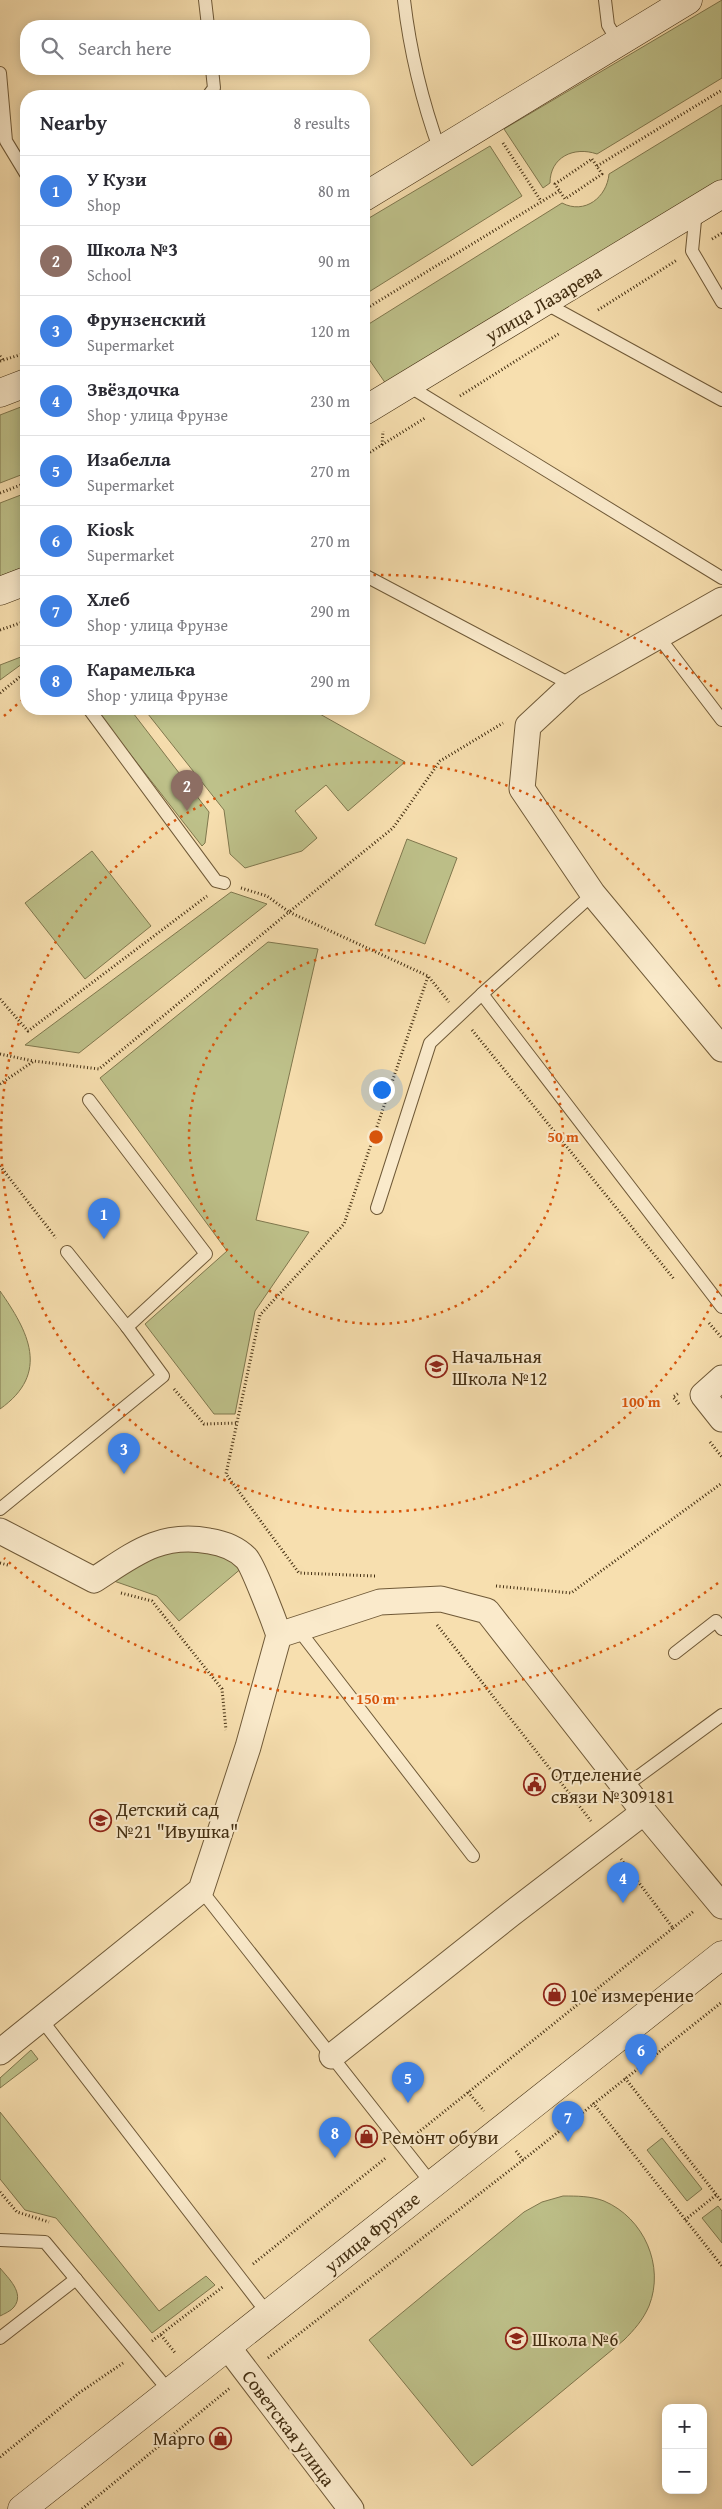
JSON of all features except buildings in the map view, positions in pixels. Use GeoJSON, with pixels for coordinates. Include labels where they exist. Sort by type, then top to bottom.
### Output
{"type":"FeatureCollection","features":[{"type":"Feature","properties":{"kind":"main road"},"geometry":{"type":"LineString","coordinates":[[370,193],[688,0]]}},
{"type":"Feature","properties":{"kind":"main road","name":"улица Лазарева"},"geometry":{"type":"LineString","coordinates":[[370,407],[722,194]]}},
{"type":"Feature","properties":{"kind":"main road"},"geometry":{"type":"LineString","coordinates":[[0,393],[20,385]]}},
{"type":"Feature","properties":{"kind":"main road"},"geometry":{"type":"LineString","coordinates":[[0,591],[20,583]]}},
{"type":"Feature","properties":{"kind":"main road","name":"улица Фрунзе"},"geometry":{"type":"LineString","coordinates":[[22,2509],[722,1955]]}},
{"type":"Feature","properties":{"kind":"street"},"geometry":{"type":"LineString","coordinates":[[722,600],[572,685],[528,726],[522,789],[593,894],[722,1050]]}},
{"type":"Feature","properties":{"kind":"street"},"geometry":{"type":"LineString","coordinates":[[722,1378],[703,1395],[722,1419]]}},
{"type":"Feature","properties":{"kind":"street"},"geometry":{"type":"LineString","coordinates":[[0,1531],[94,1580],[144,1549],[165,1540],[195,1538],[224,1544],[247,1558],[288,1632],[201,1890],[0,2052]]}},
{"type":"Feature","properties":{"kind":"street"},"geometry":{"type":"LineString","coordinates":[[288,1632],[380,1602],[442,1599],[487,1611],[624,1787],[722,1906]]}},
{"type":"Feature","properties":{"kind":"street"},"geometry":{"type":"LineString","coordinates":[[332,2056],[644,1812]]}},
{"type":"Feature","properties":{"kind":"street","name":"Советская улица"},"geometry":{"type":"LineString","coordinates":[[228,2346],[351,2509]]}},
{"type":"Feature","properties":{"kind":"lane"},"geometry":{"type":"LineString","coordinates":[[206,0],[208,20]]}},
{"type":"Feature","properties":{"kind":"lane"},"geometry":{"type":"LineString","coordinates":[[404,0],[410,50],[440,150]]}},
{"type":"Feature","properties":{"kind":"lane"},"geometry":{"type":"LineString","coordinates":[[605,0],[608,25],[618,42]]}},
{"type":"Feature","properties":{"kind":"lane"},"geometry":{"type":"LineString","coordinates":[[0,73],[3,143],[20,166]]}},
{"type":"Feature","properties":{"kind":"lane"},"geometry":{"type":"LineString","coordinates":[[212,90],[213,75]]}},
{"type":"Feature","properties":{"kind":"lane"},"geometry":{"type":"LineString","coordinates":[[696,210],[692,251],[722,302]]}},
{"type":"Feature","properties":{"kind":"lane"},"geometry":{"type":"LineString","coordinates":[[543,302],[722,400]]}},
{"type":"Feature","properties":{"kind":"lane"},"geometry":{"type":"LineString","coordinates":[[407,385],[722,578]]}},
{"type":"Feature","properties":{"kind":"lane"},"geometry":{"type":"LineString","coordinates":[[370,578],[572,685]]}},
{"type":"Feature","properties":{"kind":"lane"},"geometry":{"type":"LineString","coordinates":[[658,636],[722,720]]}},
{"type":"Feature","properties":{"kind":"lane"},"geometry":{"type":"LineString","coordinates":[[93,715],[216,881],[224,883]]}},
{"type":"Feature","properties":{"kind":"lane"},"geometry":{"type":"LineString","coordinates":[[377,1208],[430,1043],[593,894]]}},
{"type":"Feature","properties":{"kind":"lane"},"geometry":{"type":"LineString","coordinates":[[482,994],[722,1307]]}},
{"type":"Feature","properties":{"kind":"lane"},"geometry":{"type":"LineString","coordinates":[[89,1100],[206,1254],[127,1327]]}},
{"type":"Feature","properties":{"kind":"lane"},"geometry":{"type":"LineString","coordinates":[[0,1508],[163,1376],[127,1327],[67,1252]]}},
{"type":"Feature","properties":{"kind":"lane"},"geometry":{"type":"LineString","coordinates":[[675,1653],[716,1621],[722,1629]]}},
{"type":"Feature","properties":{"kind":"lane"},"geometry":{"type":"LineString","coordinates":[[288,1632],[473,1856]]}},
{"type":"Feature","properties":{"kind":"lane"},"geometry":{"type":"LineString","coordinates":[[624,1787],[722,1715]]}},
{"type":"Feature","properties":{"kind":"lane"},"geometry":{"type":"LineString","coordinates":[[201,1890],[432,2184]]}},
{"type":"Feature","properties":{"kind":"lane"},"geometry":{"type":"LineString","coordinates":[[41,2019],[268,2314]]}},
{"type":"Feature","properties":{"kind":"lane"},"geometry":{"type":"LineString","coordinates":[[0,2240],[45,2242],[170,2392]]}},
{"type":"Feature","properties":{"kind":"lane"},"geometry":{"type":"LineString","coordinates":[[0,2338],[76,2279]]}},
{"type":"Feature","properties":{"kind":"path"},"geometry":{"type":"LineString","coordinates":[[597,166],[722,90]]}},
{"type":"Feature","properties":{"kind":"path"},"geometry":{"type":"LineString","coordinates":[[489,121],[541,201]]}},
{"type":"Feature","properties":{"kind":"path"},"geometry":{"type":"LineString","coordinates":[[592,159],[602,174],[564,199],[559,191],[555,184],[592,159]]}},
{"type":"Feature","properties":{"kind":"path"},"geometry":{"type":"LineString","coordinates":[[370,306],[559,191]]}},
{"type":"Feature","properties":{"kind":"path"},"geometry":{"type":"LineString","coordinates":[[370,452],[722,233]]}},
{"type":"Feature","properties":{"kind":"path"},"geometry":{"type":"LineString","coordinates":[[0,356],[2,360],[20,355]]}},
{"type":"Feature","properties":{"kind":"path"},"geometry":{"type":"LineString","coordinates":[[0,493],[20,485]]}},
{"type":"Feature","properties":{"kind":"path"},"geometry":{"type":"LineString","coordinates":[[0,630],[20,623]]}},
{"type":"Feature","properties":{"kind":"path"},"geometry":{"type":"LineString","coordinates":[[0,693],[20,677]]}},
{"type":"Feature","properties":{"kind":"path"},"geometry":{"type":"LineString","coordinates":[[0,1054],[34,1061],[99,1069],[393,828],[440,762],[505,722]]}},
{"type":"Feature","properties":{"kind":"path"},"geometry":{"type":"LineString","coordinates":[[0,999],[28,1031],[224,883],[267,896],[289,912],[428,976],[678,1284]]}},
{"type":"Feature","properties":{"kind":"path"},"geometry":{"type":"LineString","coordinates":[[376,1576],[298,1573],[226,1474],[260,1315],[344,1224],[428,976]]}},
{"type":"Feature","properties":{"kind":"path"},"geometry":{"type":"LineString","coordinates":[[0,1084],[34,1061]]}},
{"type":"Feature","properties":{"kind":"path"},"geometry":{"type":"LineString","coordinates":[[0,1166],[67,1252]]}},
{"type":"Feature","properties":{"kind":"path"},"geometry":{"type":"LineString","coordinates":[[703,1315],[722,1338]]}},
{"type":"Feature","properties":{"kind":"path"},"geometry":{"type":"LineString","coordinates":[[163,1376],[204,1424],[237,1423]]}},
{"type":"Feature","properties":{"kind":"path"},"geometry":{"type":"LineString","coordinates":[[493,1586],[571,1593],[722,1483]]}},
{"type":"Feature","properties":{"kind":"path"},"geometry":{"type":"LineString","coordinates":[[0,1563],[10,1566]]}},
{"type":"Feature","properties":{"kind":"path"},"geometry":{"type":"LineString","coordinates":[[114,1591],[152,1601],[222,1689],[226,1738]]}},
{"type":"Feature","properties":{"kind":"path"},"geometry":{"type":"LineString","coordinates":[[0,2456],[79,2393],[138,2353],[239,2276],[673,1928],[607,1840],[417,1599]]}},
{"type":"Feature","properties":{"kind":"path"},"geometry":{"type":"LineString","coordinates":[[82,2509],[248,2374],[722,2002]]}},
{"type":"Feature","properties":{"kind":"path"},"geometry":{"type":"LineString","coordinates":[[625,2078],[722,2202]]}},
{"type":"Feature","properties":{"kind":"path"},"geometry":{"type":"LineString","coordinates":[[593,2103],[722,2266]]}},
{"type":"Feature","properties":{"kind":"path"},"geometry":{"type":"LineString","coordinates":[[685,2220],[716,2195]]}},
{"type":"Feature","properties":{"kind":"green space"},"geometry":{"type":"Polygon","coordinates":[[[722,0],[722,78],[597,154],[580,152],[565,156],[554,166],[550,183],[543,188],[504,129],[722,0]]]}},
{"type":"Feature","properties":{"kind":"green space"},"geometry":{"type":"Polygon","coordinates":[[[722,105],[722,180],[386,384],[370,361],[370,323],[562,203],[579,207],[593,202],[604,190],[609,174],[722,105]]]}},
{"type":"Feature","properties":{"kind":"green space"},"geometry":{"type":"Polygon","coordinates":[[[490,146],[522,196],[370,291],[370,217],[490,146]]]}},
{"type":"Feature","properties":{"kind":"green space"},"geometry":{"type":"Polygon","coordinates":[[[20,407],[20,475],[0,483],[0,415],[20,407]]]}},
{"type":"Feature","properties":{"kind":"green space"},"geometry":{"type":"Polygon","coordinates":[[[20,495],[20,568],[0,576],[0,503],[20,495]]]}},
{"type":"Feature","properties":{"kind":"green space"},"geometry":{"type":"Polygon","coordinates":[[[20,657],[20,665],[0,680],[0,665],[20,657]]]}},
{"type":"Feature","properties":{"kind":"green space"},"geometry":{"type":"Polygon","coordinates":[[[100,715],[135,715],[209,812],[205,843],[202,846],[100,715]]]}},
{"type":"Feature","properties":{"kind":"green space"},"geometry":{"type":"Polygon","coordinates":[[[149,715],[322,715],[405,762],[348,811],[326,785],[295,811],[317,838],[302,851],[245,868],[230,854],[224,810],[149,715]]]}},
{"type":"Feature","properties":{"kind":"green space"},"geometry":{"type":"Polygon","coordinates":[[[407,839],[457,858],[425,944],[375,925],[407,839]]]}},
{"type":"Feature","properties":{"kind":"green space"},"geometry":{"type":"Polygon","coordinates":[[[92,851],[151,926],[85,979],[25,903],[92,851]]]}},
{"type":"Feature","properties":{"kind":"green space"},"geometry":{"type":"Polygon","coordinates":[[[231,892],[267,904],[79,1053],[25,1045],[231,892]]]}},
{"type":"Feature","properties":{"kind":"green space"},"geometry":{"type":"Polygon","coordinates":[[[268,942],[318,949],[256,1220],[309,1232],[255,1311],[235,1414],[214,1414],[145,1324],[227,1251],[100,1078],[268,942]]]}},
{"type":"Feature","properties":{"kind":"green space"},"geometry":{"type":"Polygon","coordinates":[[[0,1291],[26,1336],[30,1352],[30,1366],[25,1381],[16,1395],[0,1409],[0,1291]]]}},
{"type":"Feature","properties":{"kind":"green space"},"geometry":{"type":"Polygon","coordinates":[[[168,1548],[207,1549],[243,1567],[179,1621],[157,1596],[111,1580],[168,1548]]]}},
{"type":"Feature","properties":{"kind":"green space"},"geometry":{"type":"Polygon","coordinates":[[[31,2050],[38,2059],[0,2088],[0,2078],[31,2050]]]}},
{"type":"Feature","properties":{"kind":"green space"},"geometry":{"type":"Polygon","coordinates":[[[0,2112],[159,2311],[206,2276],[215,2285],[152,2333],[56,2218],[25,2210],[0,2179],[0,2112]]]}},
{"type":"Feature","properties":{"kind":"green space"},"geometry":{"type":"Polygon","coordinates":[[[662,2138],[702,2189],[687,2201],[647,2150],[662,2138]]]}},
{"type":"Feature","properties":{"kind":"green space"},"geometry":{"type":"Polygon","coordinates":[[[563,2196],[589,2197],[604,2201],[630,2219],[640,2231],[648,2245],[654,2275],[653,2291],[649,2306],[644,2316],[624,2340],[472,2466],[369,2340],[524,2212],[542,2202],[563,2196]]]}},
{"type":"Feature","properties":{"kind":"green space"},"geometry":{"type":"Polygon","coordinates":[[[718,2206],[722,2211],[722,2243],[702,2218],[718,2206]]]}},
{"type":"Feature","properties":{"kind":"green space"},"geometry":{"type":"Polygon","coordinates":[[[0,2268],[11,2281],[18,2296],[13,2308],[0,2316],[0,2268]]]}},
{"type":"Feature","properties":{"kind":"place","name":"Школа №3"},"geometry":{"type":"Point","coordinates":[187,811]}},
{"type":"Feature","properties":{"kind":"place","name":"У Кузи"},"geometry":{"type":"Point","coordinates":[104,1239]}},
{"type":"Feature","properties":{"kind":"place","name":"Начальная Школа №12"},"geometry":{"type":"Point","coordinates":[436,1367]}},
{"type":"Feature","properties":{"kind":"place","name":"Фрунзенский"},"geometry":{"type":"Point","coordinates":[124,1474]}},
{"type":"Feature","properties":{"kind":"place","name":"Отделение связи №309181"},"geometry":{"type":"Point","coordinates":[535,1785]}},
{"type":"Feature","properties":{"kind":"place","name":"Детский сад №21 \"Ивушка\""},"geometry":{"type":"Point","coordinates":[100,1820]}},
{"type":"Feature","properties":{"kind":"place","name":"Звёздочка"},"geometry":{"type":"Point","coordinates":[623,1903]}},
{"type":"Feature","properties":{"kind":"place","name":"10е измерение"},"geometry":{"type":"Point","coordinates":[554,1995]}},
{"type":"Feature","properties":{"kind":"place","name":"Kiosk"},"geometry":{"type":"Point","coordinates":[641,2075]}},
{"type":"Feature","properties":{"kind":"place","name":"Изабелла"},"geometry":{"type":"Point","coordinates":[408,2103]}},
{"type":"Feature","properties":{"kind":"place","name":"Ремонт обуви"},"geometry":{"type":"Point","coordinates":[366,2137]}},
{"type":"Feature","properties":{"kind":"place","name":"Хлеб"},"geometry":{"type":"Point","coordinates":[568,2142]}},
{"type":"Feature","properties":{"kind":"place","name":"Карамелька"},"geometry":{"type":"Point","coordinates":[335,2158]}},
{"type":"Feature","properties":{"kind":"place","name":"Школа №6"},"geometry":{"type":"Point","coordinates":[516,2339]}},
{"type":"Feature","properties":{"kind":"place","name":"Марго"},"geometry":{"type":"Point","coordinates":[221,2438]}}]}
